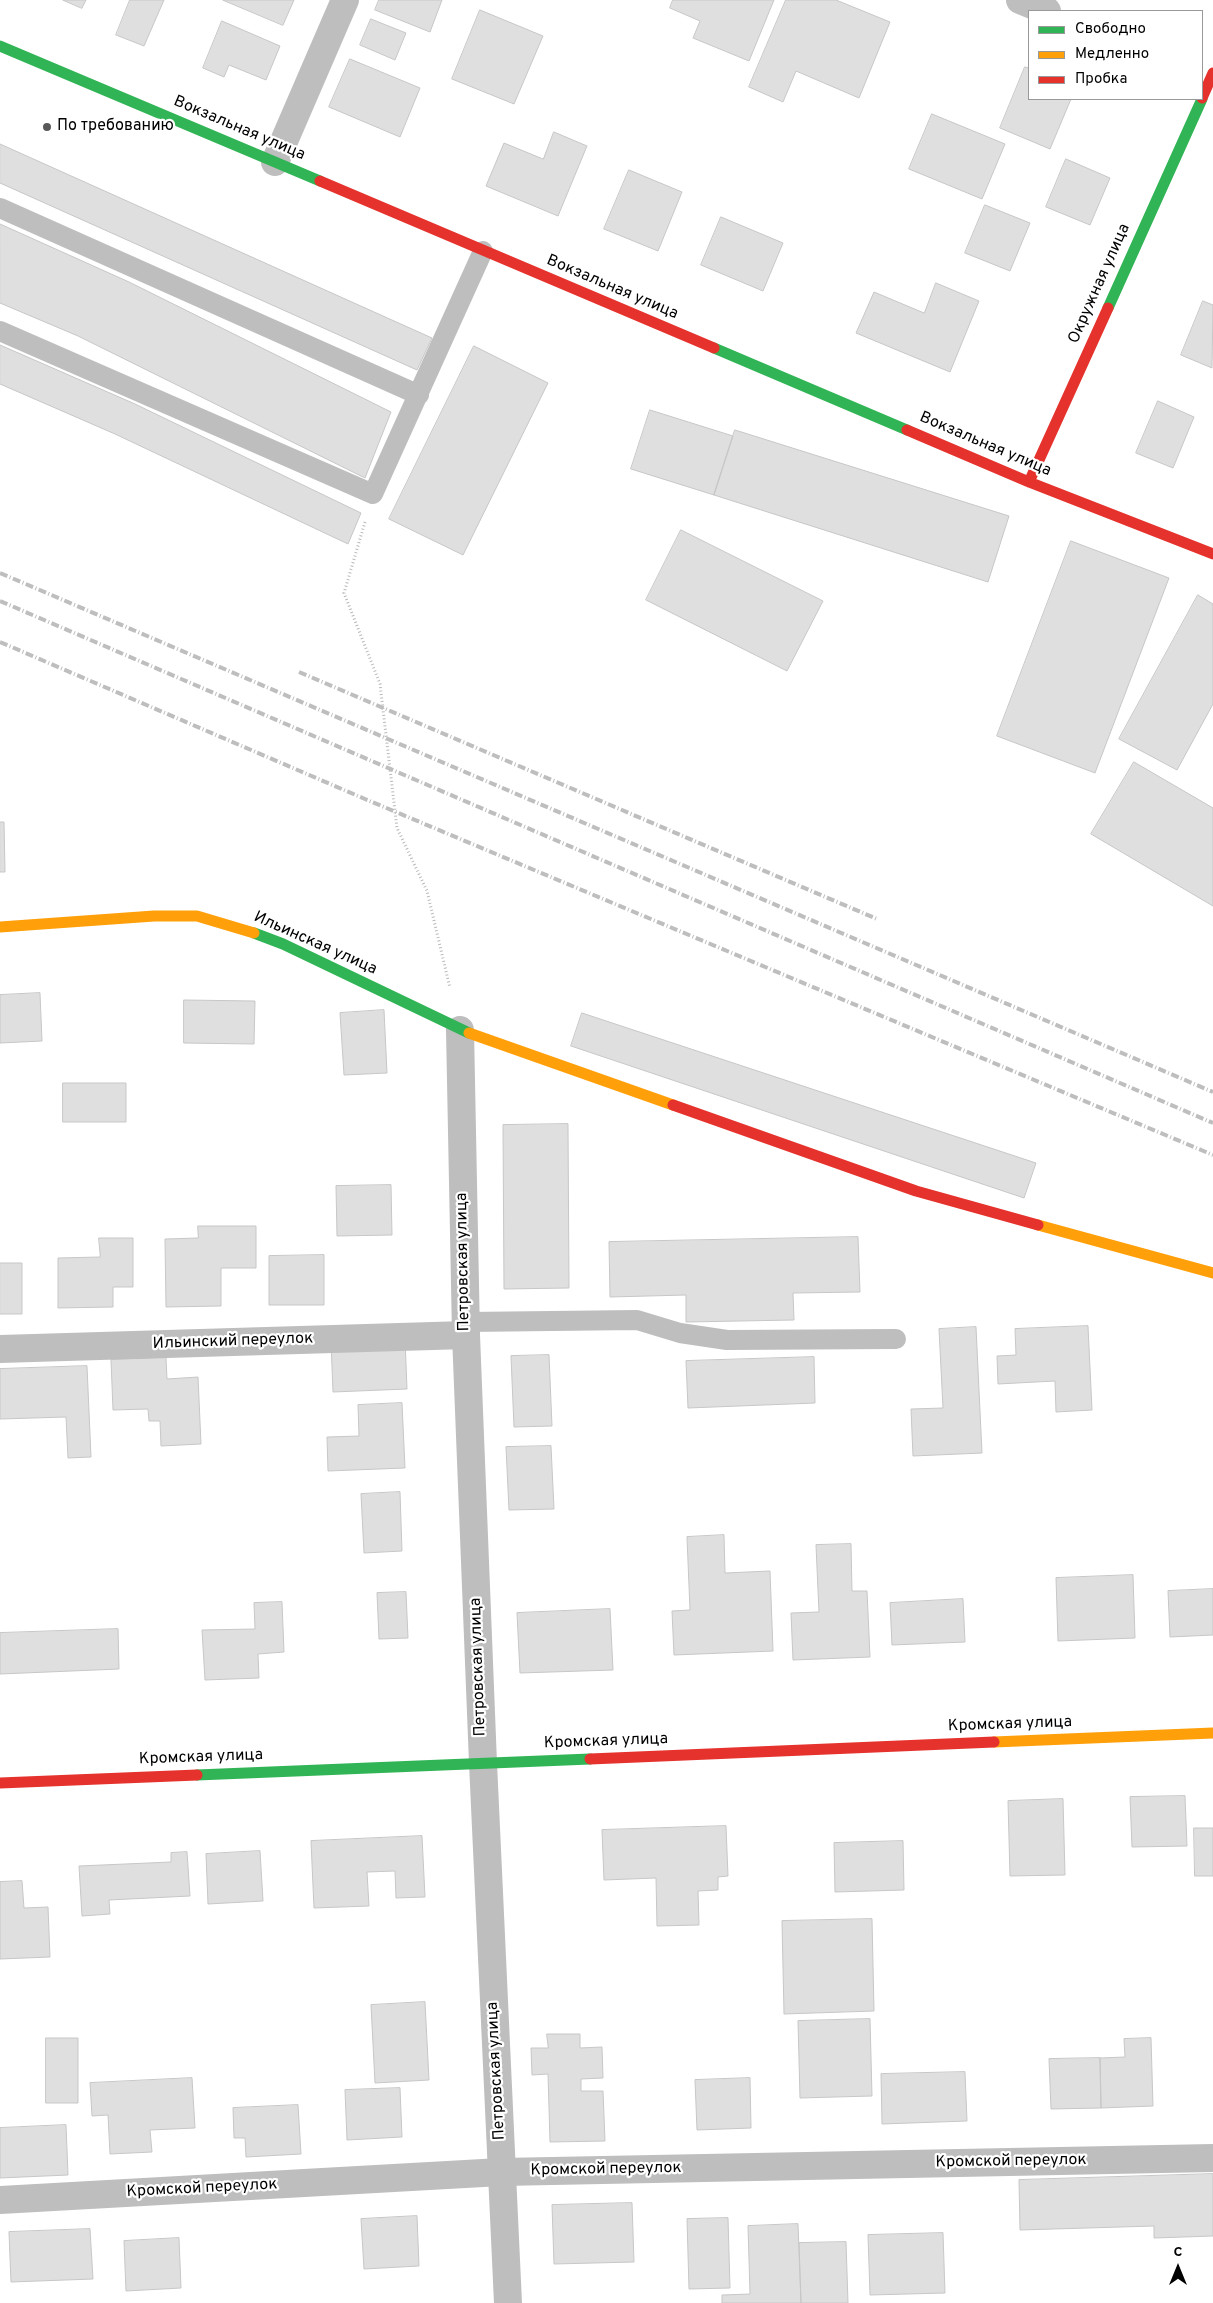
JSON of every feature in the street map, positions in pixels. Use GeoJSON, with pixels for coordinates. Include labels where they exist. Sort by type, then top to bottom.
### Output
{"type":"FeatureCollection","features":[{"type":"Feature","properties":{"kind":"street"},"geometry":{"type":"LineString","coordinates":[[275,162],[345,0]]}},
{"type":"Feature","properties":{"kind":"street"},"geometry":{"type":"LineString","coordinates":[[1020,0],[1045,10]]}},
{"type":"Feature","properties":{"kind":"street","name":"Вокзальная улица"},"geometry":{"type":"LineString","coordinates":[[0,46],[1029,482],[1213,554]]}},
{"type":"Feature","properties":{"kind":"street","name":"Окружная улица"},"geometry":{"type":"LineString","coordinates":[[1029,482],[1200,100]]}},
{"type":"Feature","properties":{"kind":"street","name":"Ильинская улица"},"geometry":{"type":"LineString","coordinates":[[0,927],[154,916],[197,916],[232,925],[283,944],[460,1030],[916,1191],[1213,1273]]}},
{"type":"Feature","properties":{"kind":"street","name":"Петровская улица"},"geometry":{"type":"LineString","coordinates":[[460,1030],[466,1329],[483,1763],[508,2303]]}},
{"type":"Feature","properties":{"kind":"street","name":"Ильинский переулок"},"geometry":{"type":"LineString","coordinates":[[0,1350],[466,1329]]}},
{"type":"Feature","properties":{"kind":"street","name":"Кромская улица"},"geometry":{"type":"LineString","coordinates":[[0,1783],[1213,1733]]}},
{"type":"Feature","properties":{"kind":"street","name":"Кромской переулок"},"geometry":{"type":"LineString","coordinates":[[0,2200],[501,2172],[1213,2158]]}},
{"type":"Feature","properties":{"kind":"lane"},"geometry":{"type":"LineString","coordinates":[[0,208],[419,395]]}},
{"type":"Feature","properties":{"kind":"lane"},"geometry":{"type":"LineString","coordinates":[[0,331],[373,494],[484,251]]}},
{"type":"Feature","properties":{"kind":"lane"},"geometry":{"type":"LineString","coordinates":[[466,1329],[637,1320],[680,1333],[727,1340],[896,1339]]}},
{"type":"Feature","properties":{"kind":"path"},"geometry":{"type":"LineString","coordinates":[[373,494],[344,593],[380,684],[397,828],[426,891],[460,1030]]}},
{"type":"Feature","properties":{"kind":"building"},"geometry":{"type":"Polygon","coordinates":[[[63,0],[86,0],[82,8],[63,0]]]}},
{"type":"Feature","properties":{"kind":"building"},"geometry":{"type":"Polygon","coordinates":[[[130,0],[164,0],[144,46],[116,35],[130,0]]]}},
{"type":"Feature","properties":{"kind":"building"},"geometry":{"type":"Polygon","coordinates":[[[223,0],[294,0],[283,25],[223,0]]]}},
{"type":"Feature","properties":{"kind":"building"},"geometry":{"type":"Polygon","coordinates":[[[379,0],[442,0],[430,32],[375,10],[379,0]]]}},
{"type":"Feature","properties":{"kind":"building"},"geometry":{"type":"Polygon","coordinates":[[[673,0],[774,0],[749,61],[693,38],[700,21],[670,8],[673,0]]]}},
{"type":"Feature","properties":{"kind":"building"},"geometry":{"type":"Polygon","coordinates":[[[786,0],[836,0],[890,22],[859,98],[796,71],[783,102],[749,87],[786,0]]]}},
{"type":"Feature","properties":{"kind":"building"},"geometry":{"type":"Polygon","coordinates":[[[480,10],[543,36],[514,104],[452,79],[480,10]]]}},
{"type":"Feature","properties":{"kind":"building"},"geometry":{"type":"Polygon","coordinates":[[[371,19],[406,33],[395,60],[360,45],[371,19]]]}},
{"type":"Feature","properties":{"kind":"building"},"geometry":{"type":"Polygon","coordinates":[[[222,21],[280,46],[266,80],[229,65],[224,77],[203,68],[222,21]]]}},
{"type":"Feature","properties":{"kind":"building"},"geometry":{"type":"Polygon","coordinates":[[[350,59],[420,88],[400,137],[329,107],[350,59]]]}},
{"type":"Feature","properties":{"kind":"building"},"geometry":{"type":"Polygon","coordinates":[[[1025,67],[1028,68],[1028,100],[1071,100],[1050,149],[1000,128],[1025,67]]]}},
{"type":"Feature","properties":{"kind":"building"},"geometry":{"type":"Polygon","coordinates":[[[932,114],[1005,144],[982,199],[909,169],[932,114]]]}},
{"type":"Feature","properties":{"kind":"building"},"geometry":{"type":"Polygon","coordinates":[[[554,132],[587,146],[558,216],[486,186],[504,143],[543,159],[554,132]]]}},
{"type":"Feature","properties":{"kind":"building"},"geometry":{"type":"Polygon","coordinates":[[[0,144],[432,338],[417,370],[0,183],[0,144]]]}},
{"type":"Feature","properties":{"kind":"building"},"geometry":{"type":"Polygon","coordinates":[[[1066,159],[1110,178],[1090,225],[1046,207],[1066,159]]]}},
{"type":"Feature","properties":{"kind":"building"},"geometry":{"type":"Polygon","coordinates":[[[629,170],[682,192],[658,251],[604,229],[629,170]]]}},
{"type":"Feature","properties":{"kind":"building"},"geometry":{"type":"Polygon","coordinates":[[[985,205],[1030,223],[1010,271],[965,253],[985,205]]]}},
{"type":"Feature","properties":{"kind":"building"},"geometry":{"type":"Polygon","coordinates":[[[721,217],[783,243],[763,291],[701,265],[721,217]]]}},
{"type":"Feature","properties":{"kind":"building"},"geometry":{"type":"Polygon","coordinates":[[[0,224],[129,282],[391,412],[365,478],[78,336],[0,303],[0,224]]]}},
{"type":"Feature","properties":{"kind":"building"},"geometry":{"type":"Polygon","coordinates":[[[936,283],[979,301],[950,372],[856,333],[874,292],[924,313],[936,283]]]}},
{"type":"Feature","properties":{"kind":"building"},"geometry":{"type":"Polygon","coordinates":[[[1203,301],[1213,305],[1212,368],[1181,355],[1203,301]]]}},
{"type":"Feature","properties":{"kind":"building"},"geometry":{"type":"Polygon","coordinates":[[[0,345],[135,404],[361,513],[348,544],[115,434],[0,384],[0,345]]]}},
{"type":"Feature","properties":{"kind":"building"},"geometry":{"type":"Polygon","coordinates":[[[474,346],[548,383],[463,555],[389,519],[474,346]]]}},
{"type":"Feature","properties":{"kind":"building"},"geometry":{"type":"Polygon","coordinates":[[[1158,401],[1194,417],[1173,468],[1136,453],[1158,401]]]}},
{"type":"Feature","properties":{"kind":"building"},"geometry":{"type":"Polygon","coordinates":[[[650,410],[733,436],[714,495],[631,469],[650,410]]]}},
{"type":"Feature","properties":{"kind":"building"},"geometry":{"type":"Polygon","coordinates":[[[735,430],[1009,516],[988,582],[714,495],[735,430]]]}},
{"type":"Feature","properties":{"kind":"building"},"geometry":{"type":"Polygon","coordinates":[[[681,530],[823,601],[787,671],[646,600],[681,530]]]}},
{"type":"Feature","properties":{"kind":"building"},"geometry":{"type":"Polygon","coordinates":[[[1071,541],[1169,578],[1095,773],[997,736],[1071,541]]]}},
{"type":"Feature","properties":{"kind":"building"},"geometry":{"type":"Polygon","coordinates":[[[1198,595],[1213,604],[1213,704],[1177,770],[1119,739],[1198,595]]]}},
{"type":"Feature","properties":{"kind":"building"},"geometry":{"type":"Polygon","coordinates":[[[1134,762],[1213,808],[1213,906],[1091,834],[1134,762]]]}},
{"type":"Feature","properties":{"kind":"building"},"geometry":{"type":"Polygon","coordinates":[[[0,822],[4,822],[5,872],[0,872],[0,822]]]}},
{"type":"Feature","properties":{"kind":"building"},"geometry":{"type":"Polygon","coordinates":[[[40,993],[42,1041],[0,1043],[0,995],[40,993]]]}},
{"type":"Feature","properties":{"kind":"building"},"geometry":{"type":"Polygon","coordinates":[[[184,1000],[255,1001],[254,1044],[184,1043],[184,1000]]]}},
{"type":"Feature","properties":{"kind":"building"},"geometry":{"type":"Polygon","coordinates":[[[384,1010],[387,1073],[344,1075],[340,1013],[384,1010]]]}},
{"type":"Feature","properties":{"kind":"building"},"geometry":{"type":"Polygon","coordinates":[[[582,1013],[1036,1163],[1024,1198],[571,1046],[582,1013]]]}},
{"type":"Feature","properties":{"kind":"building"},"geometry":{"type":"Polygon","coordinates":[[[63,1083],[126,1083],[126,1122],[63,1122],[63,1083]]]}},
{"type":"Feature","properties":{"kind":"building"},"geometry":{"type":"Polygon","coordinates":[[[568,1124],[569,1288],[504,1289],[503,1125],[568,1124]]]}},
{"type":"Feature","properties":{"kind":"building"},"geometry":{"type":"Polygon","coordinates":[[[391,1185],[392,1235],[337,1236],[336,1186],[391,1185]]]}},
{"type":"Feature","properties":{"kind":"building"},"geometry":{"type":"Polygon","coordinates":[[[198,1226],[256,1226],[256,1268],[221,1268],[221,1306],[166,1307],[165,1239],[198,1238],[198,1226]]]}},
{"type":"Feature","properties":{"kind":"building"},"geometry":{"type":"Polygon","coordinates":[[[858,1237],[860,1292],[793,1293],[794,1320],[686,1322],[686,1295],[610,1297],[609,1242],[858,1237]]]}},
{"type":"Feature","properties":{"kind":"building"},"geometry":{"type":"Polygon","coordinates":[[[99,1238],[133,1238],[133,1287],[113,1287],[113,1307],[58,1308],[58,1258],[100,1257],[99,1238]]]}},
{"type":"Feature","properties":{"kind":"building"},"geometry":{"type":"Polygon","coordinates":[[[324,1255],[324,1305],[269,1305],[269,1256],[324,1255]]]}},
{"type":"Feature","properties":{"kind":"building"},"geometry":{"type":"Polygon","coordinates":[[[0,1263],[22,1263],[22,1314],[0,1314],[0,1263]]]}},
{"type":"Feature","properties":{"kind":"building"},"geometry":{"type":"Polygon","coordinates":[[[1088,1326],[1092,1410],[1056,1412],[1055,1381],[998,1384],[997,1356],[1016,1355],[1015,1329],[1088,1326]]]}},
{"type":"Feature","properties":{"kind":"building"},"geometry":{"type":"Polygon","coordinates":[[[976,1327],[982,1453],[913,1456],[911,1409],[943,1408],[939,1329],[976,1327]]]}},
{"type":"Feature","properties":{"kind":"building"},"geometry":{"type":"Polygon","coordinates":[[[405,1339],[407,1389],[333,1392],[331,1342],[405,1339]]]}},
{"type":"Feature","properties":{"kind":"building"},"geometry":{"type":"Polygon","coordinates":[[[549,1355],[552,1426],[514,1427],[511,1356],[549,1355]]]}},
{"type":"Feature","properties":{"kind":"building"},"geometry":{"type":"Polygon","coordinates":[[[814,1357],[815,1403],[688,1408],[686,1361],[814,1357]]]}},
{"type":"Feature","properties":{"kind":"building"},"geometry":{"type":"Polygon","coordinates":[[[166,1358],[167,1379],[198,1377],[201,1444],[161,1446],[160,1421],[149,1421],[148,1409],[113,1410],[111,1360],[166,1358]]]}},
{"type":"Feature","properties":{"kind":"building"},"geometry":{"type":"Polygon","coordinates":[[[87,1366],[91,1457],[68,1458],[66,1417],[0,1419],[0,1369],[87,1366]]]}},
{"type":"Feature","properties":{"kind":"building"},"geometry":{"type":"Polygon","coordinates":[[[402,1403],[405,1468],[328,1471],[327,1437],[359,1436],[358,1405],[402,1403]]]}},
{"type":"Feature","properties":{"kind":"building"},"geometry":{"type":"Polygon","coordinates":[[[551,1446],[554,1509],[509,1510],[506,1447],[551,1446]]]}},
{"type":"Feature","properties":{"kind":"building"},"geometry":{"type":"Polygon","coordinates":[[[400,1492],[402,1551],[364,1553],[361,1494],[400,1492]]]}},
{"type":"Feature","properties":{"kind":"building"},"geometry":{"type":"Polygon","coordinates":[[[724,1535],[725,1573],[770,1571],[773,1651],[674,1655],[672,1611],[690,1610],[687,1537],[724,1535]]]}},
{"type":"Feature","properties":{"kind":"building"},"geometry":{"type":"Polygon","coordinates":[[[851,1544],[852,1591],[867,1591],[870,1657],[793,1660],[791,1613],[819,1612],[816,1545],[851,1544]]]}},
{"type":"Feature","properties":{"kind":"building"},"geometry":{"type":"Polygon","coordinates":[[[1133,1575],[1135,1638],[1058,1641],[1056,1578],[1133,1575]]]}},
{"type":"Feature","properties":{"kind":"building"},"geometry":{"type":"Polygon","coordinates":[[[1213,1589],[1213,1635],[1170,1637],[1168,1591],[1213,1589]]]}},
{"type":"Feature","properties":{"kind":"building"},"geometry":{"type":"Polygon","coordinates":[[[406,1592],[408,1638],[379,1639],[377,1593],[406,1592]]]}},
{"type":"Feature","properties":{"kind":"building"},"geometry":{"type":"Polygon","coordinates":[[[963,1599],[965,1642],[892,1645],[890,1603],[963,1599]]]}},
{"type":"Feature","properties":{"kind":"building"},"geometry":{"type":"Polygon","coordinates":[[[282,1602],[284,1652],[258,1654],[259,1678],[205,1680],[202,1630],[255,1629],[254,1603],[282,1602]]]}},
{"type":"Feature","properties":{"kind":"building"},"geometry":{"type":"Polygon","coordinates":[[[610,1609],[613,1670],[520,1673],[517,1613],[610,1609]]]}},
{"type":"Feature","properties":{"kind":"building"},"geometry":{"type":"Polygon","coordinates":[[[118,1629],[119,1669],[0,1674],[0,1633],[118,1629]]]}},
{"type":"Feature","properties":{"kind":"building"},"geometry":{"type":"Polygon","coordinates":[[[1185,1796],[1187,1846],[1132,1847],[1130,1797],[1185,1796]]]}},
{"type":"Feature","properties":{"kind":"building"},"geometry":{"type":"Polygon","coordinates":[[[1063,1799],[1065,1875],[1010,1876],[1008,1801],[1063,1799]]]}},
{"type":"Feature","properties":{"kind":"building"},"geometry":{"type":"Polygon","coordinates":[[[726,1826],[728,1876],[718,1877],[718,1890],[698,1891],[699,1925],[657,1926],[656,1878],[604,1880],[602,1830],[726,1826]]]}},
{"type":"Feature","properties":{"kind":"building"},"geometry":{"type":"Polygon","coordinates":[[[1194,1828],[1213,1828],[1213,1876],[1195,1876],[1194,1828]]]}},
{"type":"Feature","properties":{"kind":"building"},"geometry":{"type":"Polygon","coordinates":[[[422,1836],[425,1897],[396,1898],[395,1871],[367,1872],[369,1906],[314,1908],[311,1841],[422,1836]]]}},
{"type":"Feature","properties":{"kind":"building"},"geometry":{"type":"Polygon","coordinates":[[[903,1841],[904,1890],[835,1892],[834,1843],[903,1841]]]}},
{"type":"Feature","properties":{"kind":"building"},"geometry":{"type":"Polygon","coordinates":[[[260,1851],[263,1901],[208,1904],[206,1854],[260,1851]]]}},
{"type":"Feature","properties":{"kind":"building"},"geometry":{"type":"Polygon","coordinates":[[[187,1852],[190,1896],[109,1900],[110,1914],[82,1916],[79,1866],[171,1862],[171,1853],[187,1852]]]}},
{"type":"Feature","properties":{"kind":"building"},"geometry":{"type":"Polygon","coordinates":[[[22,1881],[24,1908],[48,1907],[50,1957],[0,1959],[0,1882],[22,1881]]]}},
{"type":"Feature","properties":{"kind":"building"},"geometry":{"type":"Polygon","coordinates":[[[872,1919],[874,2011],[784,2014],[782,1921],[872,1919]]]}},
{"type":"Feature","properties":{"kind":"building"},"geometry":{"type":"Polygon","coordinates":[[[425,2002],[429,2080],[375,2083],[371,2005],[425,2002]]]}},
{"type":"Feature","properties":{"kind":"building"},"geometry":{"type":"Polygon","coordinates":[[[870,2019],[872,2096],[800,2098],[798,2021],[870,2019]]]}},
{"type":"Feature","properties":{"kind":"building"},"geometry":{"type":"Polygon","coordinates":[[[547,2034],[580,2034],[580,2048],[602,2047],[603,2078],[581,2079],[581,2091],[603,2091],[605,2141],[550,2142],[548,2074],[532,2075],[531,2048],[548,2048],[547,2034]]]}},
{"type":"Feature","properties":{"kind":"building"},"geometry":{"type":"Polygon","coordinates":[[[46,2038],[78,2038],[78,2103],[46,2103],[46,2038]]]}},
{"type":"Feature","properties":{"kind":"building"},"geometry":{"type":"Polygon","coordinates":[[[1151,2038],[1153,2106],[1101,2108],[1100,2058],[1125,2057],[1124,2039],[1151,2038]]]}},
{"type":"Feature","properties":{"kind":"building"},"geometry":{"type":"Polygon","coordinates":[[[1100,2058],[1101,2108],[1051,2109],[1049,2059],[1100,2058]]]}},
{"type":"Feature","properties":{"kind":"building"},"geometry":{"type":"Polygon","coordinates":[[[965,2072],[967,2121],[882,2124],[881,2074],[965,2072]]]}},
{"type":"Feature","properties":{"kind":"building"},"geometry":{"type":"Polygon","coordinates":[[[192,2078],[195,2128],[150,2130],[152,2152],[110,2154],[108,2115],[92,2116],[90,2083],[192,2078]]]}},
{"type":"Feature","properties":{"kind":"building"},"geometry":{"type":"Polygon","coordinates":[[[750,2078],[751,2128],[697,2130],[695,2080],[750,2078]]]}},
{"type":"Feature","properties":{"kind":"building"},"geometry":{"type":"Polygon","coordinates":[[[400,2088],[402,2137],[347,2140],[345,2090],[400,2088]]]}},
{"type":"Feature","properties":{"kind":"building"},"geometry":{"type":"Polygon","coordinates":[[[298,2105],[301,2154],[246,2157],[245,2138],[234,2138],[233,2108],[298,2105]]]}},
{"type":"Feature","properties":{"kind":"building"},"geometry":{"type":"Polygon","coordinates":[[[66,2125],[68,2175],[0,2178],[0,2128],[66,2125]]]}},
{"type":"Feature","properties":{"kind":"building"},"geometry":{"type":"Polygon","coordinates":[[[1213,2174],[1213,2236],[1154,2238],[1154,2226],[1020,2230],[1019,2180],[1213,2174]]]}},
{"type":"Feature","properties":{"kind":"building"},"geometry":{"type":"Polygon","coordinates":[[[632,2203],[634,2262],[554,2264],[552,2205],[632,2203]]]}},
{"type":"Feature","properties":{"kind":"building"},"geometry":{"type":"Polygon","coordinates":[[[417,2216],[419,2266],[364,2269],[361,2219],[417,2216]]]}},
{"type":"Feature","properties":{"kind":"building"},"geometry":{"type":"Polygon","coordinates":[[[728,2218],[730,2288],[689,2289],[687,2219],[728,2218]]]}},
{"type":"Feature","properties":{"kind":"building"},"geometry":{"type":"Polygon","coordinates":[[[798,2224],[801,2303],[722,2303],[722,2295],[750,2294],[748,2226],[798,2224]]]}},
{"type":"Feature","properties":{"kind":"building"},"geometry":{"type":"Polygon","coordinates":[[[90,2229],[93,2279],[11,2282],[9,2232],[90,2229]]]}},
{"type":"Feature","properties":{"kind":"building"},"geometry":{"type":"Polygon","coordinates":[[[943,2233],[945,2293],[870,2295],[868,2235],[943,2233]]]}},
{"type":"Feature","properties":{"kind":"building"},"geometry":{"type":"Polygon","coordinates":[[[179,2238],[181,2288],[126,2291],[124,2241],[179,2238]]]}},
{"type":"Feature","properties":{"kind":"building"},"geometry":{"type":"Polygon","coordinates":[[[846,2242],[848,2303],[801,2303],[799,2243],[846,2242]]]}},
{"type":"Feature","properties":{"kind":"railway"},"geometry":{"type":"LineString","coordinates":[[0,573],[1213,1092]]}},
{"type":"Feature","properties":{"kind":"railway"},"geometry":{"type":"LineString","coordinates":[[0,601],[1213,1123]]}},
{"type":"Feature","properties":{"kind":"railway"},"geometry":{"type":"LineString","coordinates":[[0,642],[365,799],[1213,1155]]}},
{"type":"Feature","properties":{"kind":"railway"},"geometry":{"type":"LineString","coordinates":[[299,672],[877,919]]}},
{"type":"Feature","properties":{"kind":"traffic: fast"},"geometry":{"type":"LineString","coordinates":[[0,46],[320,181]]}},
{"type":"Feature","properties":{"kind":"traffic: fast"},"geometry":{"type":"LineString","coordinates":[[1108,308],[1202,100]]}},
{"type":"Feature","properties":{"kind":"traffic: fast"},"geometry":{"type":"LineString","coordinates":[[714,348],[907,430]]}},
{"type":"Feature","properties":{"kind":"traffic: fast"},"geometry":{"type":"LineString","coordinates":[[254,933],[283,944],[469,1033]]}},
{"type":"Feature","properties":{"kind":"traffic: fast"},"geometry":{"type":"LineString","coordinates":[[197,1775],[590,1759]]}},
{"type":"Feature","properties":{"kind":"traffic: slow"},"geometry":{"type":"LineString","coordinates":[[0,927],[154,916],[197,916],[254,933]]}},
{"type":"Feature","properties":{"kind":"traffic: slow"},"geometry":{"type":"LineString","coordinates":[[469,1033],[673,1105]]}},
{"type":"Feature","properties":{"kind":"traffic: slow"},"geometry":{"type":"LineString","coordinates":[[1038,1225],[1213,1273]]}},
{"type":"Feature","properties":{"kind":"traffic: slow"},"geometry":{"type":"LineString","coordinates":[[994,1742],[1213,1733]]}},
{"type":"Feature","properties":{"kind":"traffic: jam"},"geometry":{"type":"LineString","coordinates":[[1203,96],[1213,73]]}},
{"type":"Feature","properties":{"kind":"traffic: jam"},"geometry":{"type":"LineString","coordinates":[[320,181],[714,348]]}},
{"type":"Feature","properties":{"kind":"traffic: jam"},"geometry":{"type":"LineString","coordinates":[[1029,482],[1108,308]]}},
{"type":"Feature","properties":{"kind":"traffic: jam"},"geometry":{"type":"LineString","coordinates":[[907,430],[1029,482],[1213,554]]}},
{"type":"Feature","properties":{"kind":"traffic: jam"},"geometry":{"type":"LineString","coordinates":[[673,1105],[916,1191],[1038,1225]]}},
{"type":"Feature","properties":{"kind":"traffic: jam"},"geometry":{"type":"LineString","coordinates":[[590,1759],[994,1742]]}},
{"type":"Feature","properties":{"kind":"traffic: jam"},"geometry":{"type":"LineString","coordinates":[[0,1783],[197,1775]]}},
{"type":"Feature","properties":{"kind":"place","name":"По требованию"},"geometry":{"type":"Point","coordinates":[47,127]}}]}
